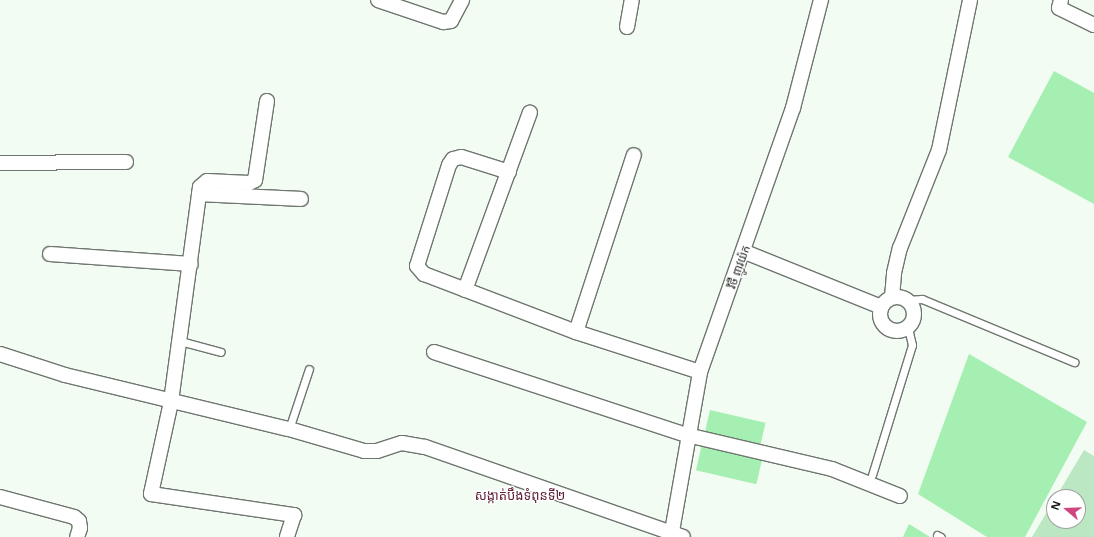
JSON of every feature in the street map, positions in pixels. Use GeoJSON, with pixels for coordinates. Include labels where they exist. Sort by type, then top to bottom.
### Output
{"type":"FeatureCollection","features":[{"type":"Feature","properties":{"kind":"street"},"geometry":{"type":"LineString","coordinates":[[378,0],[444,22],[451,21],[462,0]]}},
{"type":"Feature","properties":{"kind":"street"},"geometry":{"type":"LineString","coordinates":[[627,26],[632,0]]}},
{"type":"Feature","properties":{"kind":"street","name":"វិថី ញូវយ៉ក"},"geometry":{"type":"LineString","coordinates":[[675,536],[687,435],[700,372],[745,252],[793,108],[821,0]]}},
{"type":"Feature","properties":{"kind":"street"},"geometry":{"type":"LineString","coordinates":[[892,297],[907,300],[914,313],[908,327],[897,331],[886,328],[880,318],[881,307],[892,297],[894,273],[900,248],[939,150],[970,0]]}},
{"type":"Feature","properties":{"kind":"street"},"geometry":{"type":"LineString","coordinates":[[1060,4],[1094,25]]}},
{"type":"Feature","properties":{"kind":"street"},"geometry":{"type":"LineString","coordinates":[[267,101],[255,180],[249,182],[207,181],[200,187],[180,341],[170,402],[150,494],[294,515],[287,537]]}},
{"type":"Feature","properties":{"kind":"street"},"geometry":{"type":"LineString","coordinates":[[466,290],[530,112]]}},
{"type":"Feature","properties":{"kind":"street"},"geometry":{"type":"LineString","coordinates":[[576,332],[634,155]]}},
{"type":"Feature","properties":{"kind":"street"},"geometry":{"type":"LineString","coordinates":[[509,172],[461,158],[453,159],[449,164],[417,266],[424,274],[576,332],[700,372]]}},
{"type":"Feature","properties":{"kind":"street"},"geometry":{"type":"LineString","coordinates":[[0,163],[126,162]]}},
{"type":"Feature","properties":{"kind":"street"},"geometry":{"type":"LineString","coordinates":[[199,194],[301,199]]}},
{"type":"Feature","properties":{"kind":"street"},"geometry":{"type":"LineString","coordinates":[[745,252],[881,307]]}},
{"type":"Feature","properties":{"kind":"street"},"geometry":{"type":"LineString","coordinates":[[50,254],[191,264]]}},
{"type":"Feature","properties":{"kind":"street"},"geometry":{"type":"LineString","coordinates":[[434,352],[687,435],[832,469],[900,496]]}},
{"type":"Feature","properties":{"kind":"street"},"geometry":{"type":"LineString","coordinates":[[0,354],[65,375],[170,402],[289,429],[364,451],[377,451],[402,443],[425,447],[675,536]]}},
{"type":"Feature","properties":{"kind":"street"},"geometry":{"type":"LineString","coordinates":[[0,497],[74,516],[79,521],[80,528],[77,537]]}},
{"type":"Feature","properties":{"kind":"lane"},"geometry":{"type":"LineString","coordinates":[[907,300],[922,299],[1074,362]]}},
{"type":"Feature","properties":{"kind":"lane"},"geometry":{"type":"LineString","coordinates":[[872,475],[912,345],[908,327]]}},
{"type":"Feature","properties":{"kind":"lane"},"geometry":{"type":"LineString","coordinates":[[180,341],[221,352]]}},
{"type":"Feature","properties":{"kind":"lane"},"geometry":{"type":"LineString","coordinates":[[289,429],[309,369]]}},
{"type":"Feature","properties":{"kind":"green space"},"geometry":{"type":"Polygon","coordinates":[[[1084,450],[1094,456],[1094,537],[1032,537],[1046,513],[1046,529],[1086,529],[1086,489],[1061,489],[1084,450]]]}},
{"type":"Feature","properties":{"kind":"building"},"geometry":{"type":"Polygon","coordinates":[[[1054,71],[1094,93],[1094,204],[1008,157],[1054,71]]]}},
{"type":"Feature","properties":{"kind":"building"},"geometry":{"type":"Polygon","coordinates":[[[969,354],[1087,422],[1051,489],[1046,489],[1046,498],[1025,537],[987,537],[918,494],[969,354]]]}},
{"type":"Feature","properties":{"kind":"building"},"geometry":{"type":"Polygon","coordinates":[[[710,410],[766,423],[760,445],[705,432],[710,410]]]}},
{"type":"Feature","properties":{"kind":"building"},"geometry":{"type":"Polygon","coordinates":[[[702,444],[762,458],[756,484],[696,470],[702,444]]]}},
{"type":"Feature","properties":{"kind":"building"},"geometry":{"type":"Polygon","coordinates":[[[909,524],[930,537],[903,537],[909,524]]]}},
{"type":"Feature","properties":{"kind":"district","name":"សង្កាត់បឹងទំពុនទី២"},"geometry":{"type":"Point","coordinates":[520,495]}}]}
